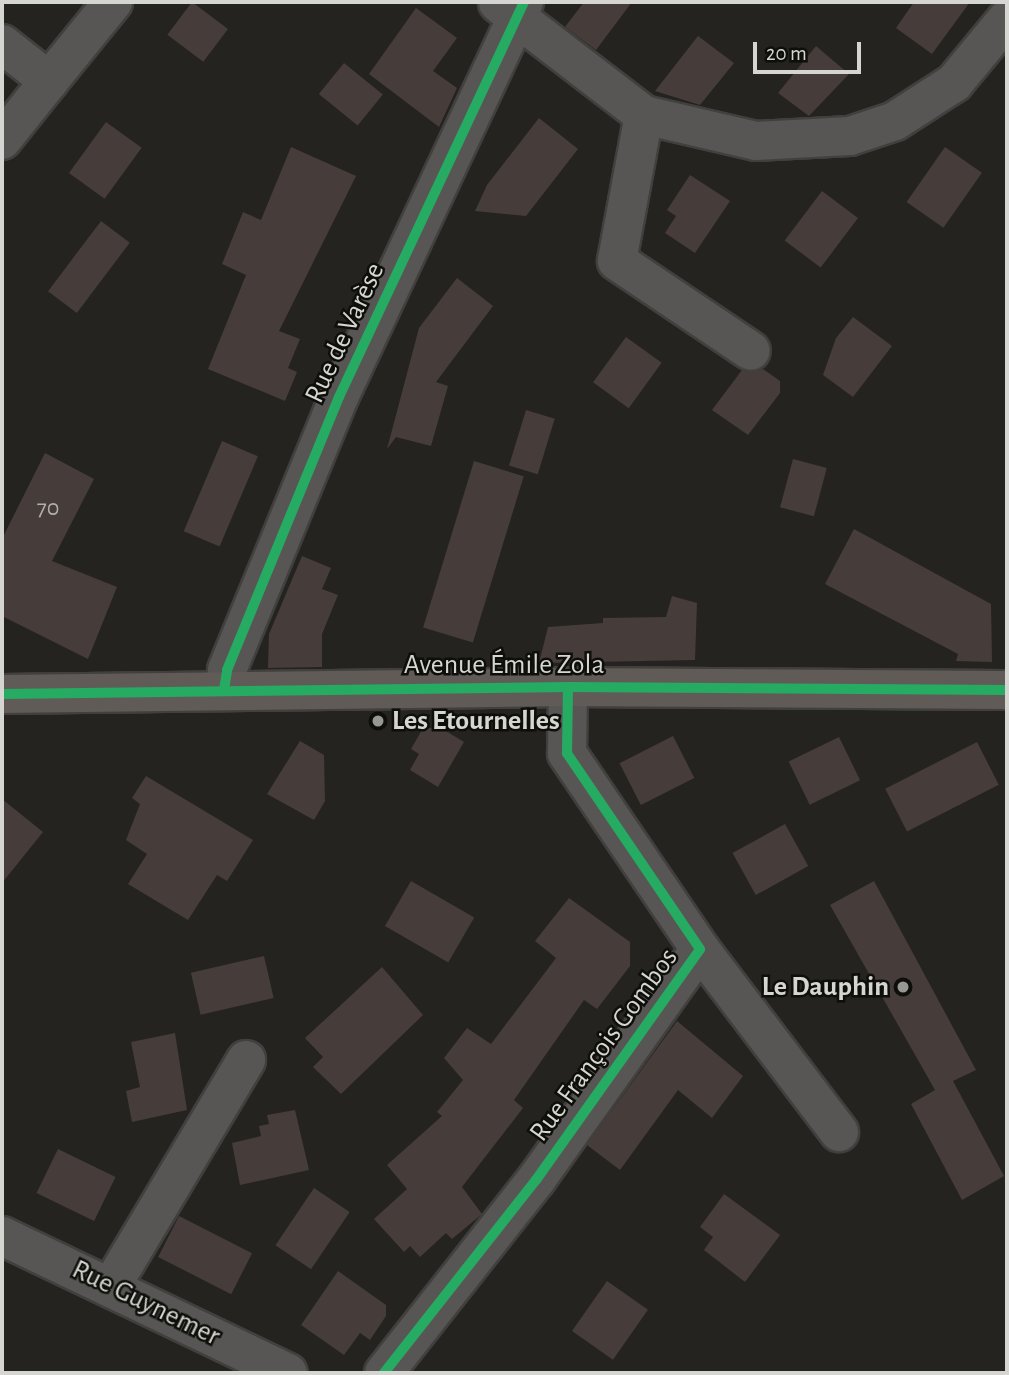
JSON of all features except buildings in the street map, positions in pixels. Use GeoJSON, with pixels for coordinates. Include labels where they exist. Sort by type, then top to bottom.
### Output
{"type":"FeatureCollection","features":[{"type":"Feature","properties":{"kind":"main road","name":"Avenue Émile Zola"},"geometry":{"type":"LineString","coordinates":[[2,695],[568,687],[1007,690]]}},
{"type":"Feature","properties":{"kind":"street"},"geometry":{"type":"LineString","coordinates":[[2,140],[113,2]]}},
{"type":"Feature","properties":{"kind":"street"},"geometry":{"type":"LineString","coordinates":[[512,7],[644,116],[756,141],[850,136],[895,121],[954,83],[1007,19]]}},
{"type":"Feature","properties":{"kind":"street","name":"Rue de Varèse"},"geometry":{"type":"LineString","coordinates":[[224,690],[227,670],[339,397],[512,7]]}},
{"type":"Feature","properties":{"kind":"street"},"geometry":{"type":"LineString","coordinates":[[2,44],[49,81]]}},
{"type":"Feature","properties":{"kind":"street"},"geometry":{"type":"LineString","coordinates":[[644,116],[617,261],[751,351]]}},
{"type":"Feature","properties":{"kind":"street","name":"Rue François Gombos"},"geometry":{"type":"LineString","coordinates":[[384,1373],[536,1180],[700,950],[567,752],[568,687]]}},
{"type":"Feature","properties":{"kind":"street"},"geometry":{"type":"LineString","coordinates":[[700,950],[759,1004],[839,1132]]}},
{"type":"Feature","properties":{"kind":"street"},"geometry":{"type":"LineString","coordinates":[[112,1285],[246,1060]]}},
{"type":"Feature","properties":{"kind":"street","name":"Rue Guynemer"},"geometry":{"type":"LineString","coordinates":[[2,1236],[112,1285],[288,1373]]}},
{"type":"Feature","properties":{"kind":"cycle path"},"geometry":{"type":"LineString","coordinates":[[224,690],[227,670],[339,397],[524,2]]}},
{"type":"Feature","properties":{"kind":"cycle path"},"geometry":{"type":"LineString","coordinates":[[2,694],[568,687],[1007,690]]}},
{"type":"Feature","properties":{"kind":"cycle path"},"geometry":{"type":"LineString","coordinates":[[384,1373],[536,1180],[700,949],[567,753],[568,687]]}},
{"type":"Feature","properties":{"kind":"place","name":"Les Etournelles"},"geometry":{"type":"Point","coordinates":[378,721]}},
{"type":"Feature","properties":{"kind":"place","name":"Le Dauphin"},"geometry":{"type":"Point","coordinates":[903,987]}}]}
